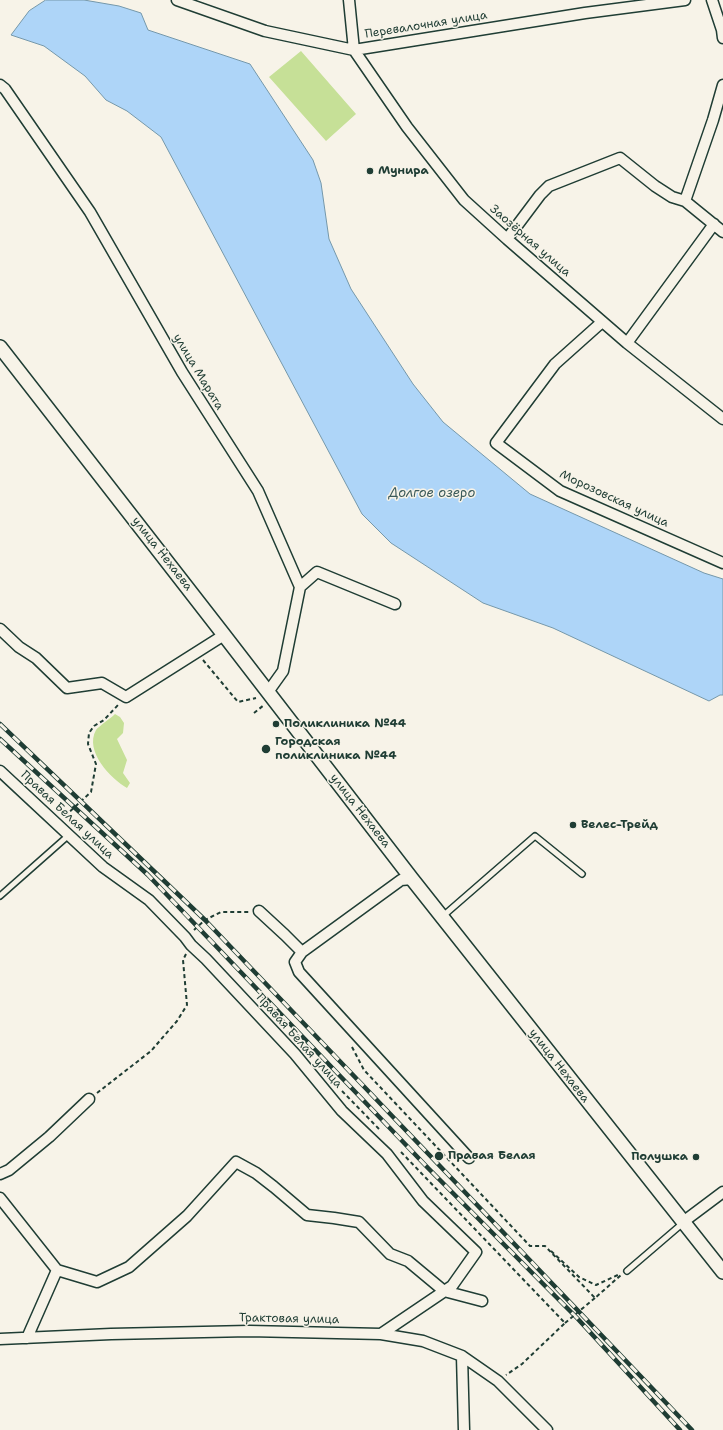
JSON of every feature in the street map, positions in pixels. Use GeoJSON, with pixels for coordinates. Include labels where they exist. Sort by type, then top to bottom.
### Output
{"type":"FeatureCollection","features":[{"type":"Feature","properties":{"kind":"street","name":"Перевалочная улица"},"geometry":{"type":"LineString","coordinates":[[177,0],[265,31],[354,50],[585,13],[685,0]]}},
{"type":"Feature","properties":{"kind":"street"},"geometry":{"type":"LineString","coordinates":[[349,0],[354,50]]}},
{"type":"Feature","properties":{"kind":"street"},"geometry":{"type":"LineString","coordinates":[[712,0],[722,30],[723,38]]}},
{"type":"Feature","properties":{"kind":"street","name":"Заозёрная улица"},"geometry":{"type":"LineString","coordinates":[[354,50],[407,127],[464,200],[602,322],[723,419]]}},
{"type":"Feature","properties":{"kind":"street","name":"улица Марата"},"geometry":{"type":"LineString","coordinates":[[0,85],[5,89],[90,212],[182,372],[258,491],[300,587]]}},
{"type":"Feature","properties":{"kind":"street"},"geometry":{"type":"LineString","coordinates":[[686,201],[723,85]]}},
{"type":"Feature","properties":{"kind":"street"},"geometry":{"type":"LineString","coordinates":[[507,239],[540,195],[549,186],[620,158],[655,186],[672,197],[686,201],[723,232]]}},
{"type":"Feature","properties":{"kind":"street"},"geometry":{"type":"LineString","coordinates":[[627,343],[714,224]]}},
{"type":"Feature","properties":{"kind":"street","name":"Морозовская улица"},"geometry":{"type":"LineString","coordinates":[[602,322],[555,364],[496,443],[560,491],[723,563]]}},
{"type":"Feature","properties":{"kind":"street","name":"улица Нехаева"},"geometry":{"type":"LineString","coordinates":[[0,348],[224,635],[263,695],[412,879],[723,1272]]}},
{"type":"Feature","properties":{"kind":"street"},"geometry":{"type":"LineString","coordinates":[[263,695],[284,671],[300,587],[318,572],[395,604]]}},
{"type":"Feature","properties":{"kind":"street"},"geometry":{"type":"LineString","coordinates":[[0,629],[19,647],[36,658],[67,688],[102,682],[126,697],[224,635]]}},
{"type":"Feature","properties":{"kind":"street","name":"Правая Белая улица"},"geometry":{"type":"LineString","coordinates":[[0,771],[103,867],[149,900],[295,1054],[342,1111],[387,1154],[423,1200],[476,1252],[452,1286],[381,1334]]}},
{"type":"Feature","properties":{"kind":"street"},"geometry":{"type":"LineString","coordinates":[[412,879],[401,880],[302,952],[295,962],[299,972],[469,1158]]}},
{"type":"Feature","properties":{"kind":"street"},"geometry":{"type":"LineString","coordinates":[[259,911],[302,952]]}},
{"type":"Feature","properties":{"kind":"street"},"geometry":{"type":"LineString","coordinates":[[0,1174],[8,1170],[49,1137],[89,1099]]}},
{"type":"Feature","properties":{"kind":"street"},"geometry":{"type":"LineString","coordinates":[[0,1198],[57,1270],[97,1282],[129,1267],[187,1216],[236,1162],[274,1187],[307,1215],[359,1222],[390,1254],[408,1261],[444,1291],[482,1301]]}},
{"type":"Feature","properties":{"kind":"street"},"geometry":{"type":"LineString","coordinates":[[683,1222],[723,1192]]}},
{"type":"Feature","properties":{"kind":"street"},"geometry":{"type":"LineString","coordinates":[[27,1338],[57,1270]]}},
{"type":"Feature","properties":{"kind":"street","name":"Трактовая улица"},"geometry":{"type":"LineString","coordinates":[[0,1339],[111,1334],[249,1331],[381,1334],[423,1341],[462,1356],[498,1380],[547,1430]]}},
{"type":"Feature","properties":{"kind":"street"},"geometry":{"type":"LineString","coordinates":[[462,1356],[464,1430]]}},
{"type":"Feature","properties":{"kind":"lane"},"geometry":{"type":"LineString","coordinates":[[0,896],[69,835]]}},
{"type":"Feature","properties":{"kind":"lane"},"geometry":{"type":"LineString","coordinates":[[442,917],[535,836],[582,874]]}},
{"type":"Feature","properties":{"kind":"lane"},"geometry":{"type":"LineString","coordinates":[[627,1271],[683,1222]]}},
{"type":"Feature","properties":{"kind":"path"},"geometry":{"type":"LineString","coordinates":[[197,652],[238,702],[263,695]]}},
{"type":"Feature","properties":{"kind":"path"},"geometry":{"type":"LineString","coordinates":[[65,816],[91,792],[96,764],[88,744],[89,733],[94,726],[104,720],[126,697]]}},
{"type":"Feature","properties":{"kind":"path"},"geometry":{"type":"LineString","coordinates":[[254,713],[258,710]]}},
{"type":"Feature","properties":{"kind":"path"},"geometry":{"type":"LineString","coordinates":[[89,1099],[151,1051],[177,1021],[187,1005],[183,960],[188,941],[205,920],[220,912],[259,911]]}},
{"type":"Feature","properties":{"kind":"path"},"geometry":{"type":"LineString","coordinates":[[364,1070],[530,1246],[544,1246],[579,1277],[596,1285],[627,1271]]}},
{"type":"Feature","properties":{"kind":"path"},"geometry":{"type":"LineString","coordinates":[[342,1092],[380,1130]]}},
{"type":"Feature","properties":{"kind":"path"},"geometry":{"type":"LineString","coordinates":[[396,1147],[565,1323]]}},
{"type":"Feature","properties":{"kind":"path"},"geometry":{"type":"LineString","coordinates":[[544,1246],[594,1298]]}},
{"type":"Feature","properties":{"kind":"path"},"geometry":{"type":"LineString","coordinates":[[498,1380],[522,1364],[565,1323],[627,1271]]}},
{"type":"Feature","properties":{"kind":"green space"},"geometry":{"type":"Polygon","coordinates":[[[301,51],[356,114],[326,141],[269,77],[301,51]]]}},
{"type":"Feature","properties":{"kind":"green space"},"geometry":{"type":"Polygon","coordinates":[[[115,714],[120,717],[124,723],[123,733],[117,739],[127,760],[123,773],[130,783],[127,788],[114,778],[101,764],[94,747],[93,738],[96,730],[115,714]]]}},
{"type":"Feature","properties":{"kind":"water","name":"Долгое озеро"},"geometry":{"type":"Polygon","coordinates":[[[46,0],[84,0],[119,6],[141,13],[148,30],[250,64],[313,160],[321,183],[329,239],[351,289],[413,384],[443,422],[530,494],[704,573],[723,579],[723,695],[709,701],[553,628],[483,603],[391,543],[362,514],[161,137],[127,111],[106,100],[85,76],[44,46],[11,35],[29,11],[46,0]]]}},
{"type":"Feature","properties":{"kind":"railway"},"geometry":{"type":"LineString","coordinates":[[0,724],[205,920],[692,1430]]}},
{"type":"Feature","properties":{"kind":"railway"},"geometry":{"type":"LineString","coordinates":[[0,739],[148,875],[428,1168],[577,1318],[680,1430]]}},
{"type":"Feature","properties":{"kind":"place","name":"Мунира"},"geometry":{"type":"Point","coordinates":[370,171]}},
{"type":"Feature","properties":{"kind":"place","name":"Поликлиника №44"},"geometry":{"type":"Point","coordinates":[276,724]}},
{"type":"Feature","properties":{"kind":"place","name":"Городская поликлиника №44"},"geometry":{"type":"Point","coordinates":[266,749]}},
{"type":"Feature","properties":{"kind":"place","name":"Велес-Трейд"},"geometry":{"type":"Point","coordinates":[573,825]}},
{"type":"Feature","properties":{"kind":"place","name":"Правая Белая"},"geometry":{"type":"Point","coordinates":[439,1156]}},
{"type":"Feature","properties":{"kind":"place","name":"Полушка"},"geometry":{"type":"Point","coordinates":[696,1157]}}]}
